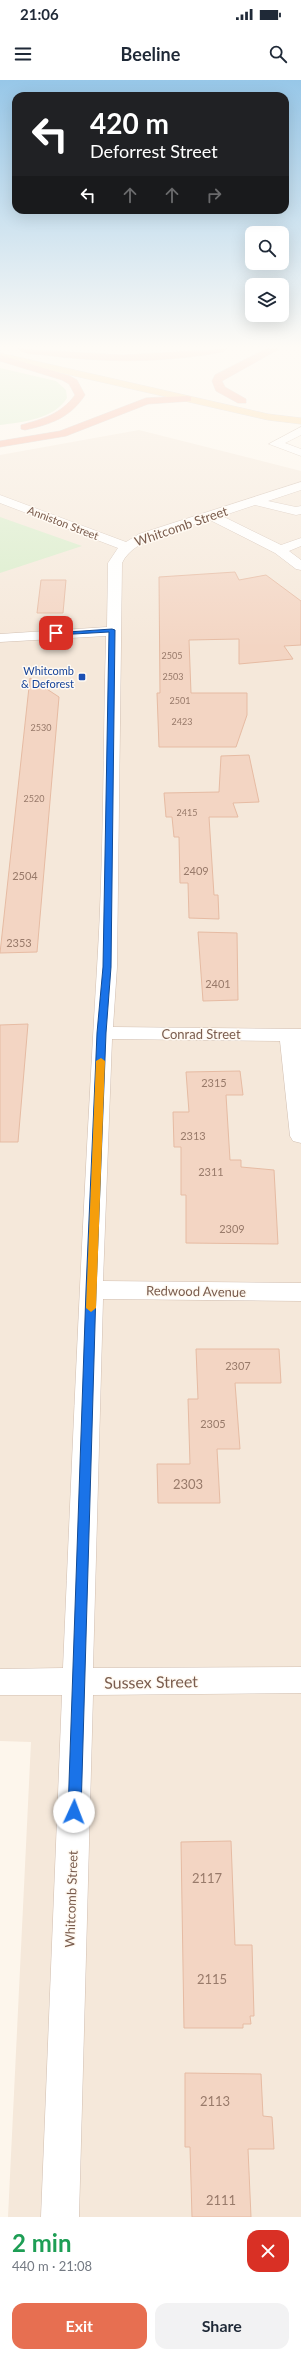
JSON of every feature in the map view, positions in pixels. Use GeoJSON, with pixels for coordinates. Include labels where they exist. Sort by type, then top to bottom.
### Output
{"type":"FeatureCollection","features":[{"type":"Feature","properties":{"kind":"street"},"geometry":{"type":"LineString","coordinates":[[287,449],[301,454]]}},
{"type":"Feature","properties":{"kind":"street","name":"Whitcomb Street"},"geometry":{"type":"LineString","coordinates":[[60,2217],[91,1290],[102,1033],[107,967],[112,630],[115,563],[119,552],[125,546],[144,537],[301,486]]}},
{"type":"Feature","properties":{"kind":"street","name":"Anniston Street"},"geometry":{"type":"LineString","coordinates":[[0,499],[125,546]]}},
{"type":"Feature","properties":{"kind":"street"},"geometry":{"type":"LineString","coordinates":[[254,501],[296,511],[301,510]]}},
{"type":"Feature","properties":{"kind":"street"},"geometry":{"type":"LineString","coordinates":[[211,515],[280,550],[301,566]]}},
{"type":"Feature","properties":{"kind":"street"},"geometry":{"type":"LineString","coordinates":[[280,550],[301,542]]}},
{"type":"Feature","properties":{"kind":"street"},"geometry":{"type":"LineString","coordinates":[[0,638],[112,630]]}},
{"type":"Feature","properties":{"kind":"street","name":"Conrad Street"},"geometry":{"type":"LineString","coordinates":[[102,1033],[296,1035]]}},
{"type":"Feature","properties":{"kind":"street"},"geometry":{"type":"LineString","coordinates":[[296,1035],[301,1136]]}},
{"type":"Feature","properties":{"kind":"street","name":"Redwood Avenue"},"geometry":{"type":"LineString","coordinates":[[91,1290],[301,1292]]}},
{"type":"Feature","properties":{"kind":"street","name":"Sussex Street"},"geometry":{"type":"LineString","coordinates":[[0,1682],[79,1683],[301,1680]]}},
{"type":"Feature","properties":{"kind":"shaded area"},"geometry":{"type":"Polygon","coordinates":[[[35,449],[213,449],[301,471],[301,2217],[8,2217],[31,1742],[0,1741],[0,455],[35,449]]]}},
{"type":"Feature","properties":{"kind":"green space"},"geometry":{"type":"Polygon","coordinates":[[[0,517],[82,546],[0,573],[0,517]]]}},
{"type":"Feature","properties":{"kind":"building"},"geometry":{"type":"Polygon","coordinates":[[[235,572],[239,580],[266,575],[301,601],[301,645],[284,646],[293,659],[239,664],[239,639],[189,640],[191,693],[247,693],[247,715],[236,747],[159,747],[157,693],[160,693],[159,577],[235,572]]]}},
{"type":"Feature","properties":{"kind":"building"},"geometry":{"type":"Polygon","coordinates":[[[41,580],[66,580],[63,613],[37,613],[41,580]]]}},
{"type":"Feature","properties":{"kind":"building"},"geometry":{"type":"Polygon","coordinates":[[[30,678],[59,697],[37,952],[0,953],[30,678]]]}},
{"type":"Feature","properties":{"kind":"building"},"geometry":{"type":"Polygon","coordinates":[[[249,755],[259,802],[233,803],[238,817],[209,817],[214,895],[218,895],[219,919],[189,918],[188,883],[180,883],[179,837],[174,837],[172,817],[166,817],[164,793],[219,792],[221,756],[249,755]]]}},
{"type":"Feature","properties":{"kind":"building"},"geometry":{"type":"Polygon","coordinates":[[[198,932],[237,933],[238,1000],[203,1001],[198,932]]]}},
{"type":"Feature","properties":{"kind":"building"},"geometry":{"type":"Polygon","coordinates":[[[28,1024],[18,1142],[0,1142],[0,1025],[28,1024]]]}},
{"type":"Feature","properties":{"kind":"building"},"geometry":{"type":"Polygon","coordinates":[[[240,1071],[243,1095],[226,1095],[230,1160],[241,1160],[241,1167],[274,1170],[278,1244],[186,1243],[186,1195],[181,1195],[181,1147],[174,1147],[173,1112],[189,1112],[186,1072],[240,1071]]]}},
{"type":"Feature","properties":{"kind":"building"},"geometry":{"type":"Polygon","coordinates":[[[196,1349],[279,1349],[281,1383],[235,1383],[240,1449],[217,1449],[220,1503],[158,1503],[157,1464],[190,1464],[188,1399],[198,1399],[196,1349]]]}},
{"type":"Feature","properties":{"kind":"building"},"geometry":{"type":"Polygon","coordinates":[[[231,1841],[235,1945],[252,1945],[254,2016],[250,2016],[251,2024],[243,2024],[243,2028],[184,2028],[181,1842],[231,1841]]]}},
{"type":"Feature","properties":{"kind":"building"},"geometry":{"type":"Polygon","coordinates":[[[185,2073],[261,2074],[263,2116],[272,2117],[274,2149],[248,2149],[251,2217],[192,2217],[190,2147],[185,2147],[185,2073]]]}},
{"type":"Feature","properties":{"kind":"slow traffic"},"geometry":{"type":"LineString","coordinates":[[91,1308],[101,1061]]}},
{"type":"Feature","properties":{"kind":"place","name":"Whitcomb & Deforest"},"geometry":{"type":"Point","coordinates":[82,677]}},
{"type":"Feature","properties":{"kind":"route"},"geometry":{"type":"LineString","coordinates":[[56,633],[112,630],[107,967],[102,1033],[91,1290],[74,1812]]}}]}
